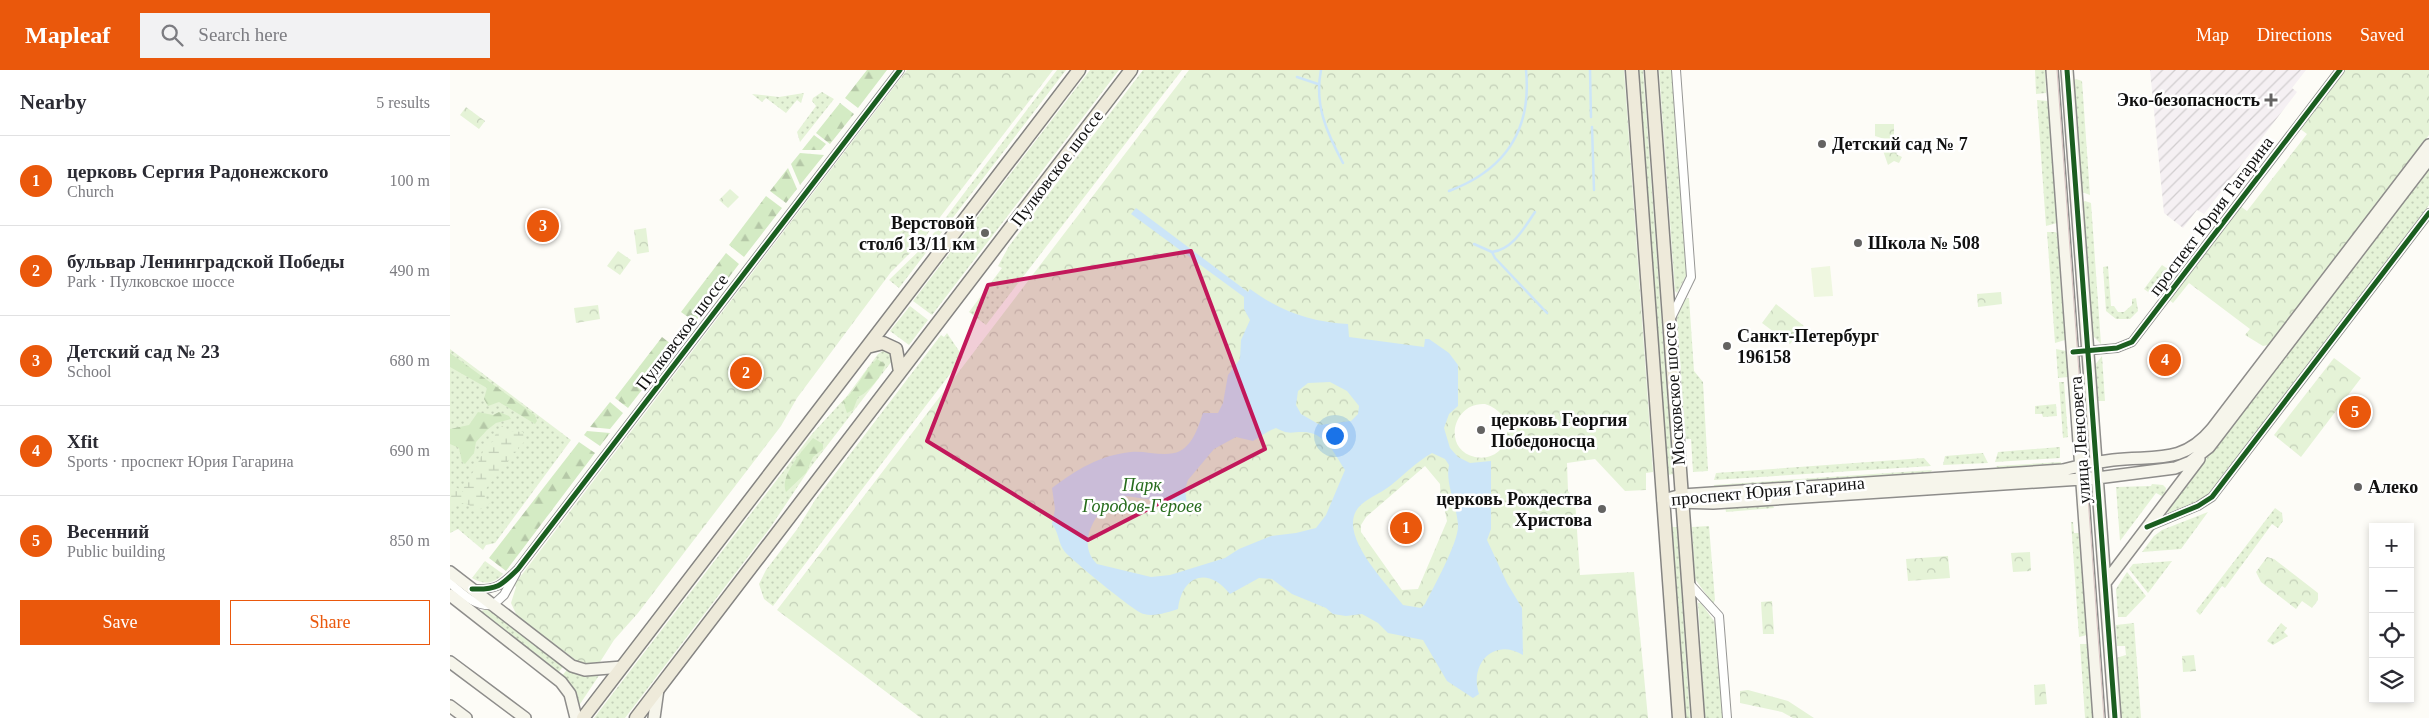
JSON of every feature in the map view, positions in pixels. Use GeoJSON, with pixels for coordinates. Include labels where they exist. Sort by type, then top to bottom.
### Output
{"type":"FeatureCollection","features":[{"type":"Feature","properties":{"kind":"main road"},"geometry":{"type":"LineString","coordinates":[[584,718],[1079,70]]}},
{"type":"Feature","properties":{"kind":"main road","name":"Пулковское шоссе"},"geometry":{"type":"LineString","coordinates":[[636,718],[1131,70]]}},
{"type":"Feature","properties":{"kind":"main road","name":"Московское шоссе"},"geometry":{"type":"LineString","coordinates":[[1632,70],[1678,718]]}},
{"type":"Feature","properties":{"kind":"main road","name":"Московское шоссе"},"geometry":{"type":"LineString","coordinates":[[1651,70],[1698,718]]}},
{"type":"Feature","properties":{"kind":"main road","name":"улица Ленсовета"},"geometry":{"type":"LineString","coordinates":[[2052,70],[2099,718]]}},
{"type":"Feature","properties":{"kind":"main road","name":"улица Ленсовета"},"geometry":{"type":"LineString","coordinates":[[2067,70],[2114,718]]}},
{"type":"Feature","properties":{"kind":"main road","name":"проспект Юрия Гагарина"},"geometry":{"type":"LineString","coordinates":[[1682,500],[2063,470],[2096,462],[2174,455],[2192,448],[2201,441],[2429,145]]}},
{"type":"Feature","properties":{"kind":"main road","name":"проспект Юрия Гагарина"},"geometry":{"type":"LineString","coordinates":[[1663,500],[2097,478],[2175,468],[2190,462],[2208,447],[2429,159]]}},
{"type":"Feature","properties":{"kind":"main road"},"geometry":{"type":"LineString","coordinates":[[867,347],[883,343],[896,349],[900,372]]}},
{"type":"Feature","properties":{"kind":"main road"},"geometry":{"type":"LineString","coordinates":[[2089,584],[2105,583],[2208,447]]}},
{"type":"Feature","properties":{"kind":"main road"},"geometry":{"type":"LineString","coordinates":[[450,572],[578,669],[596,670],[622,667]]}},
{"type":"Feature","properties":{"kind":"main road"},"geometry":{"type":"LineString","coordinates":[[450,596],[564,685],[570,694],[576,718]]}},
{"type":"Feature","properties":{"kind":"main road"},"geometry":{"type":"LineString","coordinates":[[450,662],[524,718]]}},
{"type":"Feature","properties":{"kind":"main road"},"geometry":{"type":"LineString","coordinates":[[654,718],[658,689]]}},
{"type":"Feature","properties":{"kind":"main road"},"geometry":{"type":"LineString","coordinates":[[450,706],[466,718]]}},
{"type":"Feature","properties":{"kind":"street","name":"Пулковское шоссе"},"geometry":{"type":"LineString","coordinates":[[493,605],[504,595],[518,569],[900,70]]}},
{"type":"Feature","properties":{"kind":"street"},"geometry":{"type":"LineString","coordinates":[[1669,322],[1691,277],[1676,70]]}},
{"type":"Feature","properties":{"kind":"street","name":"проспект Юрия Гагарина"},"geometry":{"type":"LineString","coordinates":[[2073,352],[2117,348],[2132,342],[2340,70]]}},
{"type":"Feature","properties":{"kind":"street"},"geometry":{"type":"LineString","coordinates":[[2147,527],[2198,506],[2212,497],[2429,213]]}},
{"type":"Feature","properties":{"kind":"street","name":"Пулковское шоссе"},"geometry":{"type":"LineString","coordinates":[[472,589],[491,589],[501,585],[518,569]]}},
{"type":"Feature","properties":{"kind":"street"},"geometry":{"type":"LineString","coordinates":[[1688,581],[1718,616],[1727,718]]}},
{"type":"Feature","properties":{"kind":"street"},"geometry":{"type":"LineString","coordinates":[[450,584],[475,603],[482,606],[493,605]]}},
{"type":"Feature","properties":{"kind":"street"},"geometry":{"type":"LineString","coordinates":[[504,595],[504,606],[512,619]]}},
{"type":"Feature","properties":{"kind":"highlighted area"},"geometry":{"type":"Polygon","coordinates":[[[1191,251],[1265,449],[1088,540],[927,441],[988,285],[1191,251]]]}},
{"type":"Feature","properties":{"kind":"shaded area"},"geometry":{"type":"Polygon","coordinates":[[[2150,70],[2306,70],[2292,88],[2297,92],[2204,214],[2197,210],[2183,228],[2164,213],[2150,70]]]}},
{"type":"Feature","properties":{"kind":"green space"},"geometry":{"type":"Polygon","coordinates":[[[867,70],[887,70],[858,108],[845,98],[867,70]]]}},
{"type":"Feature","properties":{"kind":"green space"},"geometry":{"type":"Polygon","coordinates":[[[907,70],[1053,70],[921,242],[891,272],[797,398],[781,426],[638,613],[614,640],[600,662],[590,664],[577,661],[517,616],[511,603],[516,587],[514,585],[907,70]]]}},
{"type":"Feature","properties":{"kind":"green space"},"geometry":{"type":"Polygon","coordinates":[[[1057,70],[1066,70],[899,288],[889,280],[925,245],[1057,70]]]}},
{"type":"Feature","properties":{"kind":"green space"},"geometry":{"type":"Polygon","coordinates":[[[1090,70],[1119,70],[932,315],[913,301],[1090,70]]]}},
{"type":"Feature","properties":{"kind":"green space"},"geometry":{"type":"Polygon","coordinates":[[[1143,70],[1182,70],[986,325],[969,312],[1002,268],[998,266],[1009,246],[1143,70]]]}},
{"type":"Feature","properties":{"kind":"green space","name":"Парк Городов-Героев"},"geometry":{"type":"Polygon","coordinates":[[[1189,70],[1624,70],[1653,472],[1646,473],[1646,490],[1625,491],[1595,459],[1567,463],[1568,491],[1575,500],[1580,575],[1634,572],[1648,718],[921,718],[777,610],[1189,70]],[[1485,404],[1474,405],[1465,410],[1455,427],[1455,437],[1458,445],[1465,453],[1475,457],[1487,457],[1496,453],[1503,446],[1507,437],[1507,427],[1504,418],[1496,410],[1485,404]],[[1425,466],[1366,517],[1361,525],[1361,532],[1402,590],[1418,589],[1447,521],[1444,506],[1441,506],[1440,484],[1425,466]]]}},
{"type":"Feature","properties":{"kind":"green space"},"geometry":{"type":"Polygon","coordinates":[[[1639,70],[1643,70],[1673,474],[1668,475],[1639,70]]]}},
{"type":"Feature","properties":{"kind":"green space"},"geometry":{"type":"Polygon","coordinates":[[[1659,70],[1673,70],[1688,272],[1677,293],[1675,291],[1659,70]]]}},
{"type":"Feature","properties":{"kind":"green space"},"geometry":{"type":"Polygon","coordinates":[[[2035,70],[2045,70],[2046,93],[2036,94],[2035,70]]]}},
{"type":"Feature","properties":{"kind":"green space"},"geometry":{"type":"Polygon","coordinates":[[[2344,70],[2429,70],[2429,135],[2268,345],[2263,346],[2245,335],[2250,329],[2189,283],[2173,303],[2168,299],[2240,206],[2247,211],[2307,134],[2299,128],[2344,70]]]}},
{"type":"Feature","properties":{"kind":"green space"},"geometry":{"type":"Polygon","coordinates":[[[2074,80],[2082,81],[2090,195],[2082,192],[2074,80]]]}},
{"type":"Feature","properties":{"kind":"green space"},"geometry":{"type":"Polygon","coordinates":[[[822,92],[834,99],[800,142],[797,132],[816,106],[812,101],[813,98],[822,92]]]}},
{"type":"Feature","properties":{"kind":"green space"},"geometry":{"type":"Polygon","coordinates":[[[804,93],[801,103],[797,100],[786,113],[766,98],[762,102],[752,94],[779,97],[804,93]]]}},
{"type":"Feature","properties":{"kind":"green space"},"geometry":{"type":"Polygon","coordinates":[[[2037,100],[2048,101],[2057,223],[2046,226],[2037,100]]]}},
{"type":"Feature","properties":{"kind":"green space"},"geometry":{"type":"Polygon","coordinates":[[[840,103],[854,114],[830,144],[816,133],[840,103]]]}},
{"type":"Feature","properties":{"kind":"green space"},"geometry":{"type":"Polygon","coordinates":[[[466,107],[485,121],[479,129],[460,115],[466,107]]]}},
{"type":"Feature","properties":{"kind":"green space"},"geometry":{"type":"Polygon","coordinates":[[[1875,124],[1894,124],[1894,142],[1875,136],[1875,124]]]}},
{"type":"Feature","properties":{"kind":"green space"},"geometry":{"type":"Polygon","coordinates":[[[814,135],[826,144],[821,150],[802,150],[814,135]]]}},
{"type":"Feature","properties":{"kind":"green space"},"geometry":{"type":"Polygon","coordinates":[[[1880,142],[1903,147],[1896,154],[1902,157],[1899,163],[1894,161],[1888,165],[1880,142]]]}},
{"type":"Feature","properties":{"kind":"green space"},"geometry":{"type":"Polygon","coordinates":[[[800,153],[824,155],[800,185],[791,164],[800,153]]]}},
{"type":"Feature","properties":{"kind":"green space"},"geometry":{"type":"Polygon","coordinates":[[[2429,167],[2429,205],[2209,493],[2200,500],[2168,513],[2168,509],[2429,167]]]}},
{"type":"Feature","properties":{"kind":"green space"},"geometry":{"type":"Polygon","coordinates":[[[788,168],[797,189],[786,203],[770,191],[788,168]]]}},
{"type":"Feature","properties":{"kind":"green space"},"geometry":{"type":"Polygon","coordinates":[[[730,189],[739,197],[728,208],[719,200],[730,189]]]}},
{"type":"Feature","properties":{"kind":"green space"},"geometry":{"type":"Polygon","coordinates":[[[766,196],[782,208],[744,257],[729,245],[766,196]]]}},
{"type":"Feature","properties":{"kind":"green space"},"geometry":{"type":"Polygon","coordinates":[[[2083,202],[2091,203],[2101,344],[2093,336],[2083,202]]]}},
{"type":"Feature","properties":{"kind":"green space"},"geometry":{"type":"Polygon","coordinates":[[[646,228],[649,252],[637,254],[634,230],[646,228]]]}},
{"type":"Feature","properties":{"kind":"green space"},"geometry":{"type":"Polygon","coordinates":[[[2047,232],[2057,233],[2065,340],[2055,343],[2047,232]]]}},
{"type":"Feature","properties":{"kind":"green space"},"geometry":{"type":"Polygon","coordinates":[[[2187,244],[2190,246],[2151,294],[2144,289],[2162,265],[2168,269],[2187,244]]]}},
{"type":"Feature","properties":{"kind":"green space"},"geometry":{"type":"Polygon","coordinates":[[[618,251],[631,260],[620,275],[607,266],[618,251]]]}},
{"type":"Feature","properties":{"kind":"green space"},"geometry":{"type":"Polygon","coordinates":[[[726,253],[739,264],[695,322],[681,312],[726,253]]]}},
{"type":"Feature","properties":{"kind":"green space"},"geometry":{"type":"Polygon","coordinates":[[[1830,266],[1833,296],[1814,297],[1811,268],[1830,266]]]}},
{"type":"Feature","properties":{"kind":"green space"},"geometry":{"type":"Polygon","coordinates":[[[2108,266],[2111,306],[2114,306],[2118,312],[2124,312],[2132,305],[2132,299],[2136,298],[2138,311],[2130,319],[2116,319],[2106,311],[2103,267],[2108,266]]]}},
{"type":"Feature","properties":{"kind":"green space"},"geometry":{"type":"Polygon","coordinates":[[[2001,292],[2002,304],[1978,307],[1977,294],[2001,292]]]}},
{"type":"Feature","properties":{"kind":"green space"},"geometry":{"type":"Polygon","coordinates":[[[1689,298],[1694,371],[1703,382],[1708,471],[1693,472],[1691,439],[1685,439],[1677,318],[1684,299],[1689,298]]]}},
{"type":"Feature","properties":{"kind":"green space"},"geometry":{"type":"Polygon","coordinates":[[[1776,304],[1804,326],[1790,344],[1762,323],[1776,304]]]}},
{"type":"Feature","properties":{"kind":"green space"},"geometry":{"type":"Polygon","coordinates":[[[598,305],[600,319],[576,323],[574,308],[598,305]]]}},
{"type":"Feature","properties":{"kind":"green space"},"geometry":{"type":"Polygon","coordinates":[[[910,306],[928,320],[909,345],[890,331],[910,306]]]}},
{"type":"Feature","properties":{"kind":"green space"},"geometry":{"type":"Polygon","coordinates":[[[947,333],[963,357],[773,606],[764,599],[759,584],[766,570],[798,528],[815,500],[941,335],[944,337],[947,333]]]}},
{"type":"Feature","properties":{"kind":"green space"},"geometry":{"type":"Polygon","coordinates":[[[662,337],[675,347],[628,408],[615,398],[662,337]]]}},
{"type":"Feature","properties":{"kind":"green space"},"geometry":{"type":"Polygon","coordinates":[[[450,349],[571,440],[495,543],[486,545],[483,550],[458,529],[450,533],[450,349]]]}},
{"type":"Feature","properties":{"kind":"green space"},"geometry":{"type":"Polygon","coordinates":[[[2056,349],[2066,351],[2068,377],[2058,378],[2056,349]]]}},
{"type":"Feature","properties":{"kind":"green space"},"geometry":{"type":"Polygon","coordinates":[[[884,350],[890,352],[892,361],[810,468],[770,528],[625,718],[594,718],[812,434],[847,396],[878,354],[884,350]]]}},
{"type":"Feature","properties":{"kind":"green space"},"geometry":{"type":"Polygon","coordinates":[[[450,353],[535,415],[537,421],[535,424],[499,402],[488,406],[484,399],[487,388],[450,367],[450,353]]]}},
{"type":"Feature","properties":{"kind":"green space"},"geometry":{"type":"Polygon","coordinates":[[[2102,356],[2105,401],[2097,401],[2094,366],[2102,356]]]}},
{"type":"Feature","properties":{"kind":"green space"},"geometry":{"type":"Polygon","coordinates":[[[2334,358],[2361,378],[2301,457],[2274,435],[2334,358]]]}},
{"type":"Feature","properties":{"kind":"green space"},"geometry":{"type":"Polygon","coordinates":[[[877,359],[885,364],[884,368],[870,388],[858,397],[853,410],[847,413],[843,401],[877,359]]]}},
{"type":"Feature","properties":{"kind":"green space"},"geometry":{"type":"Polygon","coordinates":[[[2059,382],[2064,382],[2068,437],[2063,438],[2059,382]]]}},
{"type":"Feature","properties":{"kind":"green space"},"geometry":{"type":"Polygon","coordinates":[[[610,402],[623,413],[610,429],[590,427],[610,402]]]}},
{"type":"Feature","properties":{"kind":"green space"},"geometry":{"type":"Polygon","coordinates":[[[2056,404],[2057,416],[2043,417],[2042,414],[2035,414],[2035,406],[2056,404]]]}},
{"type":"Feature","properties":{"kind":"green space"},"geometry":{"type":"Polygon","coordinates":[[[478,412],[493,415],[499,412],[509,416],[511,419],[496,423],[487,430],[476,442],[474,453],[465,464],[462,462],[459,448],[450,444],[450,429],[469,425],[478,412]]]}},
{"type":"Feature","properties":{"kind":"green space"},"geometry":{"type":"Polygon","coordinates":[[[502,426],[509,431],[523,432],[524,442],[484,491],[485,498],[491,503],[479,510],[465,503],[459,503],[450,508],[450,483],[463,492],[465,484],[475,469],[486,445],[494,441],[495,435],[502,426]]]}},
{"type":"Feature","properties":{"kind":"green space"},"geometry":{"type":"Polygon","coordinates":[[[587,431],[610,433],[600,446],[584,435],[587,431]]]}},
{"type":"Feature","properties":{"kind":"green space"},"geometry":{"type":"Polygon","coordinates":[[[813,438],[823,444],[823,449],[813,457],[806,473],[786,492],[786,479],[789,471],[798,456],[813,438]]]}},
{"type":"Feature","properties":{"kind":"green space"},"geometry":{"type":"Polygon","coordinates":[[[579,442],[595,453],[506,571],[489,558],[579,442]]]}},
{"type":"Feature","properties":{"kind":"green space"},"geometry":{"type":"Polygon","coordinates":[[[2060,447],[2060,458],[1995,462],[1998,452],[2060,447]]]}},
{"type":"Feature","properties":{"kind":"green space"},"geometry":{"type":"Polygon","coordinates":[[[1983,453],[1988,463],[1943,465],[1945,456],[1983,453]]]}},
{"type":"Feature","properties":{"kind":"green space"},"geometry":{"type":"Polygon","coordinates":[[[1924,458],[1931,466],[1714,480],[1716,473],[1924,458]]]}},
{"type":"Feature","properties":{"kind":"green space"},"geometry":{"type":"Polygon","coordinates":[[[2061,462],[2061,466],[2000,470],[1996,466],[2061,462]]]}},
{"type":"Feature","properties":{"kind":"green space"},"geometry":{"type":"Polygon","coordinates":[[[1932,470],[1929,475],[1715,490],[1714,485],[1932,470]]]}},
{"type":"Feature","properties":{"kind":"green space"},"geometry":{"type":"Polygon","coordinates":[[[2152,484],[2163,485],[2166,488],[2165,495],[2162,496],[2156,493],[2120,541],[2116,487],[2151,486],[2152,484]]]}},
{"type":"Feature","properties":{"kind":"green space"},"geometry":{"type":"Polygon","coordinates":[[[1772,503],[1774,508],[1726,512],[1725,506],[1772,503]]]}},
{"type":"Feature","properties":{"kind":"green space"},"geometry":{"type":"Polygon","coordinates":[[[2275,508],[2282,513],[2283,521],[2278,528],[2272,524],[2225,588],[2222,586],[2200,615],[2196,611],[2275,508]]]}},
{"type":"Feature","properties":{"kind":"green space"},"geometry":{"type":"Polygon","coordinates":[[[2208,512],[2181,549],[2142,552],[2154,536],[2162,530],[2208,512]]]}},
{"type":"Feature","properties":{"kind":"green space"},"geometry":{"type":"Polygon","coordinates":[[[2071,522],[2073,522],[2074,533],[2079,533],[2087,635],[2079,637],[2071,522]]]}},
{"type":"Feature","properties":{"kind":"green space"},"geometry":{"type":"Polygon","coordinates":[[[1709,526],[1715,600],[1713,604],[1695,579],[1692,527],[1709,526]]]}},
{"type":"Feature","properties":{"kind":"green space"},"geometry":{"type":"Polygon","coordinates":[[[1672,527],[1677,527],[1690,718],[1686,718],[1672,527]]]}},
{"type":"Feature","properties":{"kind":"green space"},"geometry":{"type":"Polygon","coordinates":[[[2030,552],[2031,571],[2013,572],[2011,553],[2030,552]]]}},
{"type":"Feature","properties":{"kind":"green space"},"geometry":{"type":"Polygon","coordinates":[[[1948,556],[1950,578],[1908,581],[1906,559],[1948,556]]]}},
{"type":"Feature","properties":{"kind":"green space"},"geometry":{"type":"Polygon","coordinates":[[[2267,557],[2274,559],[2318,593],[2318,600],[2312,608],[2302,601],[2296,609],[2261,582],[2256,572],[2267,557]]]}},
{"type":"Feature","properties":{"kind":"green space"},"geometry":{"type":"Polygon","coordinates":[[[485,561],[503,574],[492,582],[480,582],[472,578],[485,561]]]}},
{"type":"Feature","properties":{"kind":"green space"},"geometry":{"type":"Polygon","coordinates":[[[2172,561],[2148,593],[2129,569],[2133,564],[2172,561]]]}},
{"type":"Feature","properties":{"kind":"green space"},"geometry":{"type":"Polygon","coordinates":[[[2127,572],[2146,596],[2126,617],[2118,617],[2116,589],[2127,572]]]}},
{"type":"Feature","properties":{"kind":"green space"},"geometry":{"type":"Polygon","coordinates":[[[1772,601],[1774,634],[1763,634],[1761,602],[1772,601]]]}},
{"type":"Feature","properties":{"kind":"green space"},"geometry":{"type":"Polygon","coordinates":[[[1698,603],[1701,603],[1714,621],[1716,629],[1723,718],[1705,718],[1698,603]]]}},
{"type":"Feature","properties":{"kind":"green space"},"geometry":{"type":"Polygon","coordinates":[[[490,608],[565,664],[558,673],[478,612],[490,608]]]}},
{"type":"Feature","properties":{"kind":"green space"},"geometry":{"type":"Polygon","coordinates":[[[2134,623],[2141,718],[2121,718],[2116,658],[2126,655],[2125,646],[2117,646],[2116,625],[2134,623]]]}},
{"type":"Feature","properties":{"kind":"green space"},"geometry":{"type":"Polygon","coordinates":[[[2281,623],[2287,628],[2284,632],[2288,636],[2273,645],[2267,641],[2281,623]]]}},
{"type":"Feature","properties":{"kind":"green space"},"geometry":{"type":"Polygon","coordinates":[[[2080,644],[2087,644],[2093,718],[2085,718],[2080,644]]]}},
{"type":"Feature","properties":{"kind":"green space"},"geometry":{"type":"Polygon","coordinates":[[[2194,655],[2196,671],[2183,672],[2182,656],[2194,655]]]}},
{"type":"Feature","properties":{"kind":"green space"},"geometry":{"type":"Polygon","coordinates":[[[569,667],[600,674],[578,707],[573,690],[562,676],[569,667]]]}},
{"type":"Feature","properties":{"kind":"green space"},"geometry":{"type":"Polygon","coordinates":[[[2045,684],[2047,704],[2035,705],[2034,685],[2045,684]]]}},
{"type":"Feature","properties":{"kind":"green space"},"geometry":{"type":"Polygon","coordinates":[[[1748,690],[1788,701],[1814,718],[1793,718],[1782,712],[1740,703],[1740,691],[1748,690]]]}},
{"type":"Feature","properties":{"kind":"water"},"geometry":{"type":"Polygon","coordinates":[[[1136,208],[1248,292],[1250,289],[1284,309],[1321,321],[1348,324],[1349,337],[1424,347],[1425,339],[1429,339],[1449,353],[1458,365],[1458,406],[1449,414],[1444,428],[1450,448],[1458,457],[1470,463],[1491,461],[1491,529],[1487,540],[1507,583],[1522,608],[1523,655],[1512,650],[1502,649],[1486,656],[1478,673],[1479,694],[1473,698],[1447,681],[1423,640],[1388,633],[1378,623],[1362,614],[1346,616],[1333,614],[1326,608],[1292,594],[1272,579],[1259,578],[1230,594],[1222,585],[1213,580],[1205,577],[1197,578],[1185,588],[1180,597],[1178,609],[1161,614],[1148,615],[1118,596],[1065,552],[1052,524],[1055,509],[1052,488],[1079,469],[1109,456],[1137,452],[1168,454],[1185,448],[1195,434],[1203,413],[1218,413],[1223,403],[1228,375],[1240,359],[1241,340],[1250,320],[1244,309],[1244,297],[1131,214],[1136,208]],[[1330,382],[1308,383],[1298,391],[1296,405],[1301,414],[1320,425],[1351,421],[1358,414],[1359,406],[1347,391],[1330,382]],[[1276,428],[1253,441],[1236,437],[1214,449],[1188,480],[1185,489],[1187,505],[1126,496],[1106,510],[1102,510],[1093,523],[1088,537],[1089,551],[1092,558],[1097,564],[1151,577],[1170,575],[1225,558],[1239,549],[1271,536],[1316,528],[1326,515],[1345,470],[1333,451],[1317,436],[1311,433],[1287,432],[1276,428]],[[1432,453],[1390,486],[1361,505],[1353,519],[1354,532],[1359,545],[1376,572],[1403,605],[1421,608],[1425,604],[1450,553],[1458,525],[1450,487],[1449,465],[1445,459],[1432,453]]]}},
{"type":"Feature","properties":{"kind":"waterway"},"geometry":{"type":"LineString","coordinates":[[1321,70],[1319,95],[1323,118],[1343,163]]}},
{"type":"Feature","properties":{"kind":"waterway"},"geometry":{"type":"LineString","coordinates":[[1449,191],[1486,172],[1500,160],[1511,146],[1519,130],[1524,112],[1527,92],[1526,70]]}},
{"type":"Feature","properties":{"kind":"waterway"},"geometry":{"type":"LineString","coordinates":[[1590,70],[1591,117]]}},
{"type":"Feature","properties":{"kind":"waterway"},"geometry":{"type":"LineString","coordinates":[[1297,77],[1318,84]]}},
{"type":"Feature","properties":{"kind":"waterway"},"geometry":{"type":"LineString","coordinates":[[1592,127],[1594,190]]}},
{"type":"Feature","properties":{"kind":"waterway"},"geometry":{"type":"LineString","coordinates":[[1474,244],[1492,252],[1506,247],[1522,231],[1535,212]]}},
{"type":"Feature","properties":{"kind":"waterway"},"geometry":{"type":"LineString","coordinates":[[1492,252],[1495,258],[1547,313]]}},
{"type":"Feature","properties":{"kind":"tram line"},"geometry":{"type":"LineString","coordinates":[[2057,70],[2104,718]]}},
{"type":"Feature","properties":{"kind":"cycle path"},"geometry":{"type":"LineString","coordinates":[[472,589],[487,589],[498,586],[518,569],[900,70]]}},
{"type":"Feature","properties":{"kind":"cycle path"},"geometry":{"type":"LineString","coordinates":[[2067,70],[2115,718]]}},
{"type":"Feature","properties":{"kind":"cycle path"},"geometry":{"type":"LineString","coordinates":[[2073,352],[2117,348],[2132,342],[2340,70]]}},
{"type":"Feature","properties":{"kind":"cycle path"},"geometry":{"type":"LineString","coordinates":[[2147,527],[2198,506],[2212,497],[2429,213]]}},
{"type":"Feature","properties":{"kind":"place","name":"Эко-безопасность"},"geometry":{"type":"Point","coordinates":[2271,100]}},
{"type":"Feature","properties":{"kind":"place","name":"Детский сад № 7"},"geometry":{"type":"Point","coordinates":[1822,144]}},
{"type":"Feature","properties":{"kind":"place","name":"Детский сад № 23"},"geometry":{"type":"Point","coordinates":[543,226]}},
{"type":"Feature","properties":{"kind":"place","name":"Верстовой столб 13/11 км"},"geometry":{"type":"Point","coordinates":[985,233]}},
{"type":"Feature","properties":{"kind":"place","name":"Школа № 508"},"geometry":{"type":"Point","coordinates":[1858,243]}},
{"type":"Feature","properties":{"kind":"place","name":"Санкт-Петербург 196158"},"geometry":{"type":"Point","coordinates":[1727,346]}},
{"type":"Feature","properties":{"kind":"place","name":"Xfit"},"geometry":{"type":"Point","coordinates":[2165,360]}},
{"type":"Feature","properties":{"kind":"place","name":"бульвар Ленинградской Победы"},"geometry":{"type":"Point","coordinates":[746,373]}},
{"type":"Feature","properties":{"kind":"place","name":"Весенний"},"geometry":{"type":"Point","coordinates":[2355,412]}},
{"type":"Feature","properties":{"kind":"place","name":"церковь Георгия Победоносца"},"geometry":{"type":"Point","coordinates":[1481,430]}},
{"type":"Feature","properties":{"kind":"place","name":"Алеко"},"geometry":{"type":"Point","coordinates":[2358,487]}},
{"type":"Feature","properties":{"kind":"place","name":"церковь Рождества Христова"},"geometry":{"type":"Point","coordinates":[1602,509]}},
{"type":"Feature","properties":{"kind":"place","name":"церковь Сергия Радонежского"},"geometry":{"type":"Point","coordinates":[1406,528]}}]}
